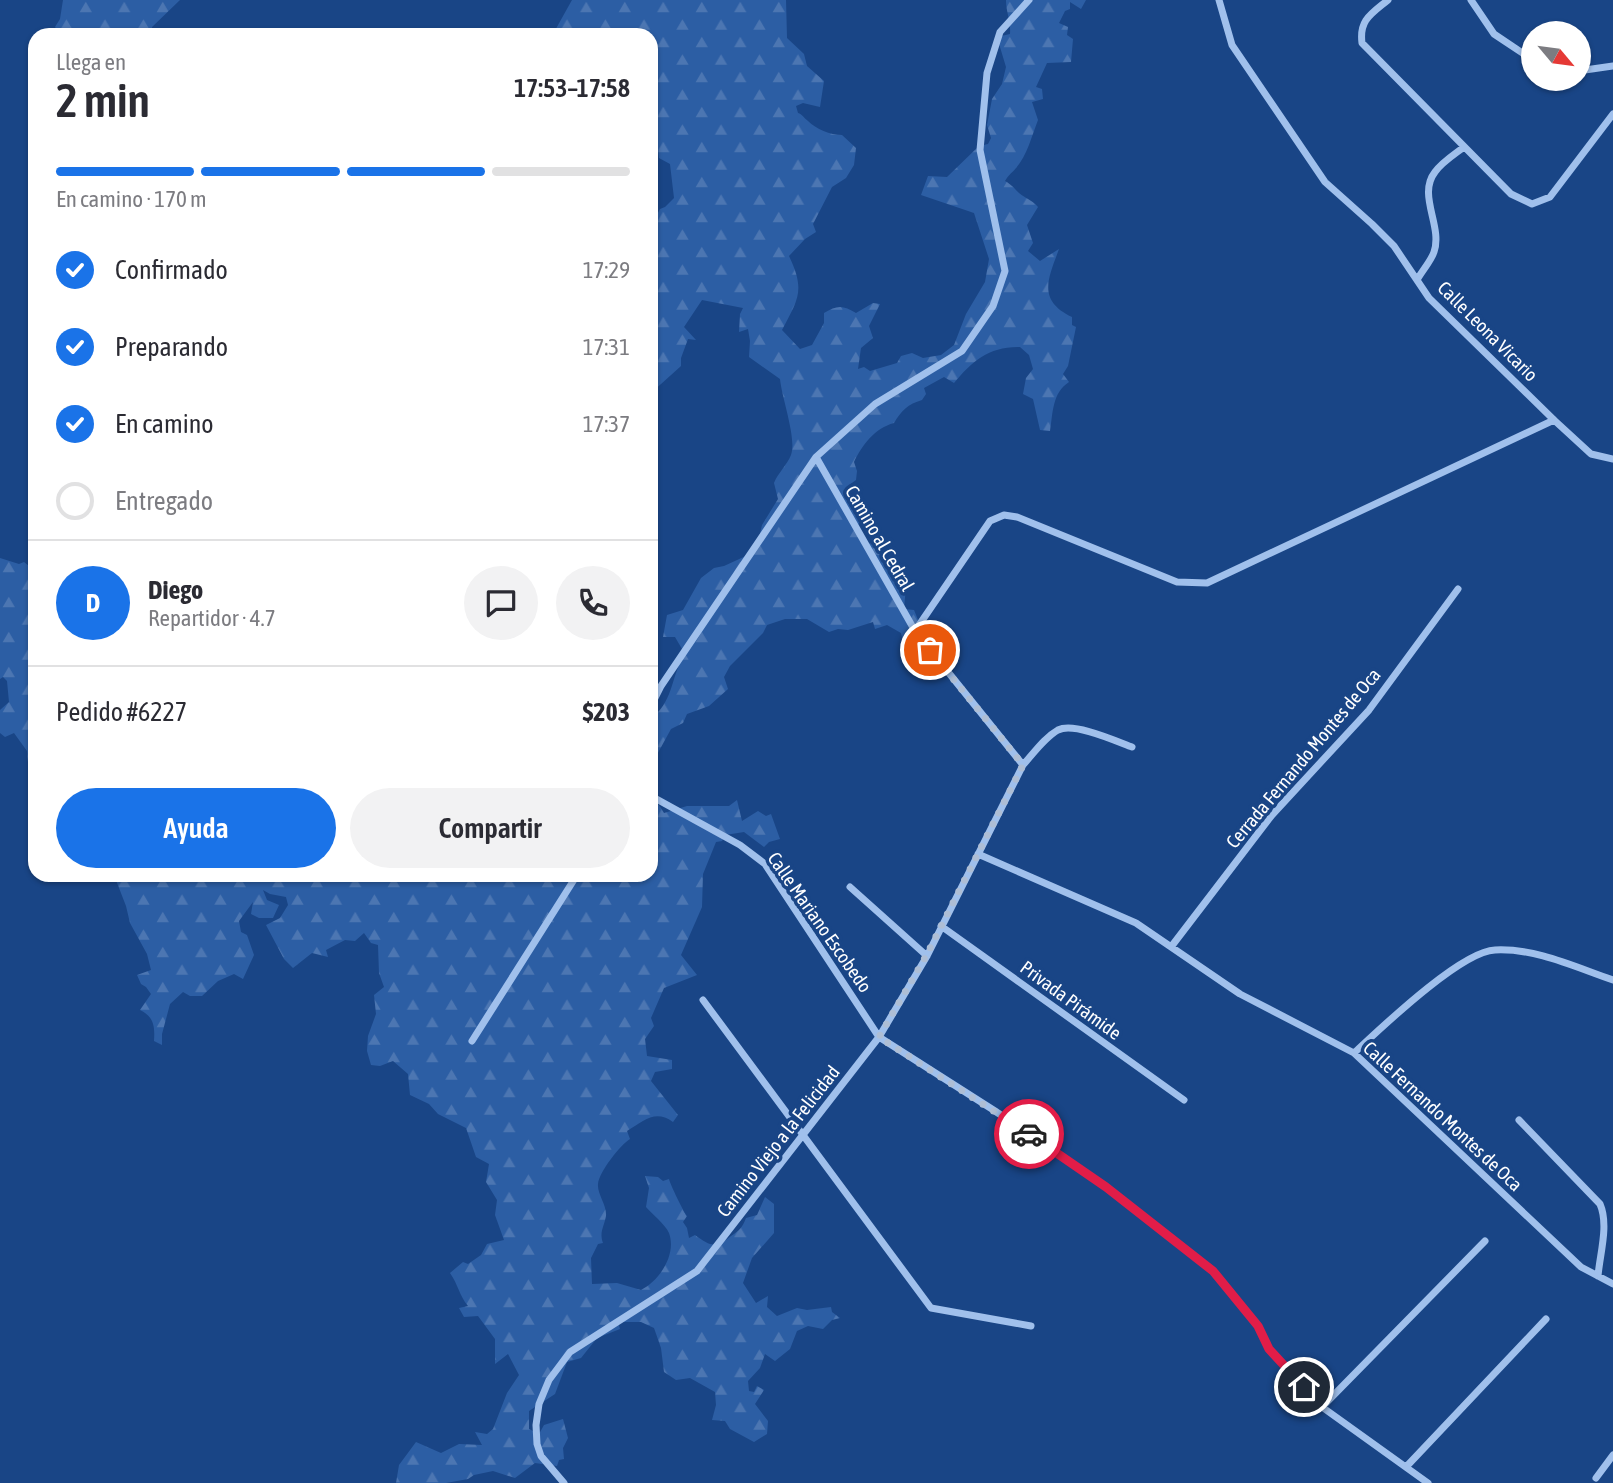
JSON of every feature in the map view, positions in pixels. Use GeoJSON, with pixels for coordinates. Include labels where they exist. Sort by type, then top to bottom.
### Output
{"type":"FeatureCollection","features":[{"type":"Feature","properties":{"kind":"street"},"geometry":{"type":"LineString","coordinates":[[658,692],[816,457],[875,404],[962,351],[993,306],[1004,271],[980,150],[987,72],[1000,32],[1029,0]]}},
{"type":"Feature","properties":{"kind":"street","name":"Calle Leona Vicario"},"geometry":{"type":"LineString","coordinates":[[1219,0],[1232,45],[1325,182],[1394,246],[1429,298],[1554,420],[1591,454],[1613,459]]}},
{"type":"Feature","properties":{"kind":"street"},"geometry":{"type":"LineString","coordinates":[[1388,0],[1368,16],[1360,30],[1362,43],[1511,194],[1532,204],[1550,197],[1613,114]]}},
{"type":"Feature","properties":{"kind":"street"},"geometry":{"type":"LineString","coordinates":[[1471,0],[1494,34],[1521,52]]}},
{"type":"Feature","properties":{"kind":"street"},"geometry":{"type":"LineString","coordinates":[[1591,69],[1613,66]]}},
{"type":"Feature","properties":{"kind":"street"},"geometry":{"type":"LineString","coordinates":[[1417,280],[1434,252],[1436,231],[1430,206],[1429,185],[1435,172],[1464,147]]}},
{"type":"Feature","properties":{"kind":"street"},"geometry":{"type":"LineString","coordinates":[[915,631],[990,521],[1004,515],[1017,517],[1177,582],[1207,583],[1554,420]]}},
{"type":"Feature","properties":{"kind":"street","name":"Camino al Cedral"},"geometry":{"type":"LineString","coordinates":[[816,457],[915,631],[1023,765]]}},
{"type":"Feature","properties":{"kind":"street","name":"Cerrada Fernando Montes de Oca"},"geometry":{"type":"LineString","coordinates":[[1171,947],[1272,815],[1369,710],[1458,590]]}},
{"type":"Feature","properties":{"kind":"street","name":"Camino Viejo a la Felicidad"},"geometry":{"type":"LineString","coordinates":[[564,1483],[541,1456],[537,1444],[539,1404],[549,1380],[570,1352],[696,1271],[879,1037],[926,956],[1023,765],[1046,739],[1060,729],[1072,727],[1132,747]]}},
{"type":"Feature","properties":{"kind":"street","name":"Calle Mariano Escobedo"},"geometry":{"type":"LineString","coordinates":[[658,800],[740,845],[765,864],[879,1037],[995,1111],[1106,1187],[1213,1271],[1258,1326],[1269,1349],[1322,1407],[1428,1483]]}},
{"type":"Feature","properties":{"kind":"street","name":"Calle Fernando Montes de Oca"},"geometry":{"type":"LineString","coordinates":[[978,854],[1136,923],[1240,994],[1354,1053],[1581,1266],[1613,1284]]}},
{"type":"Feature","properties":{"kind":"street"},"geometry":{"type":"LineString","coordinates":[[472,1041],[573,882]]}},
{"type":"Feature","properties":{"kind":"street"},"geometry":{"type":"LineString","coordinates":[[850,887],[926,956]]}},
{"type":"Feature","properties":{"kind":"street","name":"Privada Pirámide"},"geometry":{"type":"LineString","coordinates":[[941,926],[1184,1100]]}},
{"type":"Feature","properties":{"kind":"street"},"geometry":{"type":"LineString","coordinates":[[1354,1053],[1418,995],[1463,963],[1492,949],[1532,952],[1613,980]]}},
{"type":"Feature","properties":{"kind":"street"},"geometry":{"type":"LineString","coordinates":[[703,1000],[931,1308],[1031,1326]]}},
{"type":"Feature","properties":{"kind":"street"},"geometry":{"type":"LineString","coordinates":[[1519,1120],[1600,1204],[1604,1213],[1604,1224],[1598,1276]]}},
{"type":"Feature","properties":{"kind":"street"},"geometry":{"type":"LineString","coordinates":[[1322,1407],[1485,1241]]}},
{"type":"Feature","properties":{"kind":"street"},"geometry":{"type":"LineString","coordinates":[[1406,1467],[1546,1319]]}},
{"type":"Feature","properties":{"kind":"street"},"geometry":{"type":"LineString","coordinates":[[1596,1478],[1613,1455]]}},
{"type":"Feature","properties":{"kind":"green space"},"geometry":{"type":"Polygon","coordinates":[[[63,0],[180,0],[152,28],[56,28],[63,0]]]}},
{"type":"Feature","properties":{"kind":"green space"},"geometry":{"type":"Polygon","coordinates":[[[572,0],[786,0],[787,38],[804,54],[807,66],[824,81],[820,107],[803,103],[796,106],[798,113],[819,129],[842,135],[856,148],[854,165],[846,178],[832,187],[813,224],[816,232],[789,256],[797,277],[798,294],[782,330],[800,349],[812,345],[824,323],[824,313],[829,310],[840,307],[856,313],[873,303],[880,304],[869,326],[873,338],[861,348],[858,369],[864,367],[870,371],[897,363],[901,356],[912,353],[923,358],[941,355],[954,345],[966,314],[985,282],[989,259],[974,213],[921,195],[928,176],[947,177],[979,146],[988,144],[991,138],[987,125],[992,99],[1002,84],[1006,67],[997,37],[1010,34],[1006,0],[1086,0],[1081,9],[1070,2],[1070,9],[1065,11],[1059,23],[1068,27],[1067,35],[1073,39],[1071,62],[1047,63],[1036,87],[1042,89],[1043,99],[1032,102],[1038,120],[1023,158],[1005,181],[1038,207],[1027,225],[1033,243],[1028,251],[1040,261],[1059,249],[1048,288],[1054,303],[1072,317],[1072,325],[1076,327],[1068,366],[1063,374],[1069,382],[1056,398],[1050,431],[1040,430],[1033,399],[1023,394],[1026,378],[1033,369],[1029,355],[1020,347],[1000,349],[982,356],[954,383],[944,377],[924,388],[926,394],[922,400],[909,406],[894,423],[875,433],[854,462],[856,480],[846,491],[852,495],[864,514],[856,529],[864,543],[879,544],[894,553],[897,570],[907,574],[904,609],[914,610],[925,637],[918,638],[928,662],[910,658],[914,651],[909,634],[903,642],[901,633],[887,625],[875,629],[873,622],[848,630],[829,632],[807,619],[785,619],[767,625],[763,633],[730,666],[724,677],[728,689],[709,706],[687,714],[683,723],[671,729],[658,753],[658,711],[669,694],[685,654],[675,637],[663,637],[667,615],[683,610],[701,578],[714,568],[748,555],[778,499],[774,483],[791,455],[791,429],[780,379],[749,357],[748,329],[739,332],[743,308],[702,300],[684,327],[696,340],[688,339],[681,366],[658,387],[658,213],[674,198],[670,164],[659,158],[658,148],[658,28],[556,28],[572,0]]]}},
{"type":"Feature","properties":{"kind":"green space"},"geometry":{"type":"Polygon","coordinates":[[[0,558],[19,564],[24,562],[28,565],[28,762],[27,751],[14,733],[5,737],[0,733],[0,710],[9,702],[7,681],[3,677],[0,679],[0,558]]]}},
{"type":"Feature","properties":{"kind":"green space"},"geometry":{"type":"Polygon","coordinates":[[[737,800],[742,821],[758,811],[766,816],[771,814],[780,839],[769,842],[764,847],[744,832],[725,835],[722,841],[716,842],[703,874],[702,907],[681,955],[697,975],[664,988],[651,1018],[654,1026],[645,1039],[647,1056],[672,1060],[672,1069],[655,1072],[651,1081],[678,1115],[673,1122],[655,1116],[627,1131],[630,1139],[616,1152],[602,1173],[598,1188],[606,1216],[603,1243],[598,1244],[591,1258],[592,1284],[617,1283],[641,1290],[660,1274],[665,1266],[671,1250],[669,1233],[646,1207],[649,1188],[645,1176],[658,1177],[663,1181],[669,1179],[687,1216],[683,1222],[689,1238],[695,1235],[713,1245],[737,1232],[746,1218],[757,1215],[765,1197],[774,1204],[774,1233],[752,1258],[743,1283],[756,1303],[768,1296],[767,1307],[777,1316],[797,1308],[807,1310],[831,1307],[832,1312],[840,1318],[832,1320],[823,1329],[808,1326],[797,1331],[790,1349],[775,1361],[765,1354],[760,1368],[748,1381],[749,1391],[754,1392],[757,1386],[764,1390],[755,1404],[768,1421],[767,1434],[754,1442],[730,1429],[725,1421],[712,1420],[716,1405],[715,1392],[690,1378],[676,1380],[664,1372],[661,1348],[654,1328],[641,1322],[618,1322],[620,1329],[597,1338],[581,1358],[567,1362],[555,1394],[529,1411],[529,1429],[539,1434],[544,1425],[563,1419],[568,1438],[563,1448],[564,1459],[559,1460],[557,1466],[535,1463],[515,1478],[493,1471],[446,1483],[396,1483],[399,1465],[416,1442],[441,1453],[459,1444],[482,1445],[475,1432],[487,1434],[493,1429],[507,1393],[519,1375],[508,1354],[495,1364],[495,1339],[478,1316],[464,1317],[459,1308],[468,1306],[450,1273],[463,1262],[468,1264],[481,1255],[487,1244],[504,1240],[495,1215],[497,1200],[486,1182],[489,1164],[476,1157],[466,1128],[438,1114],[429,1104],[410,1095],[408,1074],[393,1061],[380,1066],[371,1065],[367,1051],[368,1036],[376,1014],[374,995],[384,987],[379,973],[378,945],[371,943],[364,933],[355,941],[345,940],[326,950],[328,957],[312,953],[293,968],[284,959],[266,925],[280,918],[288,905],[286,897],[263,890],[267,900],[279,905],[273,918],[259,918],[251,914],[253,902],[239,921],[241,932],[247,935],[254,955],[243,979],[234,974],[218,981],[202,996],[190,996],[183,992],[170,1004],[162,1034],[162,1045],[154,1041],[153,1023],[140,1010],[151,994],[141,984],[137,975],[151,970],[147,954],[130,923],[117,882],[658,882],[658,805],[664,813],[687,806],[729,806],[737,800]]]}},
{"type":"Feature","properties":{"kind":"way so far"},"geometry":{"type":"LineString","coordinates":[[930,650],[1023,765],[926,956],[879,1037],[1029,1134]]}},
{"type":"Feature","properties":{"kind":"route"},"geometry":{"type":"LineString","coordinates":[[1029,1134],[1106,1187],[1213,1271],[1258,1326],[1269,1349],[1304,1387]]}}]}
